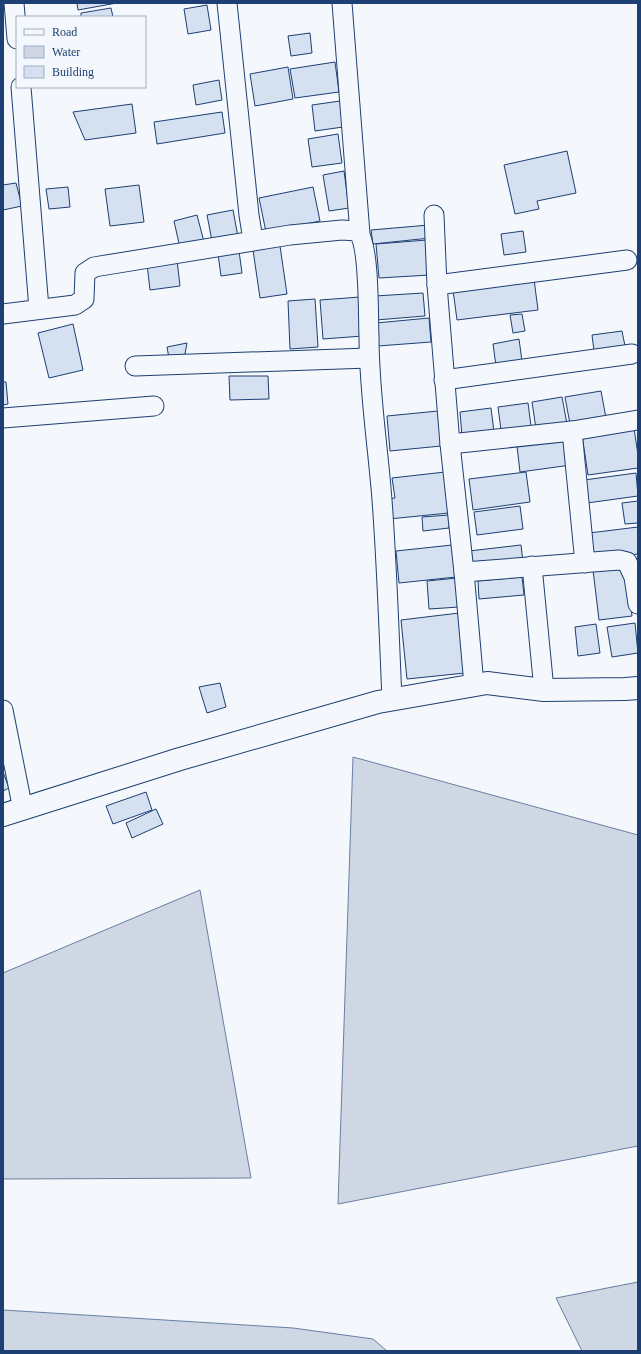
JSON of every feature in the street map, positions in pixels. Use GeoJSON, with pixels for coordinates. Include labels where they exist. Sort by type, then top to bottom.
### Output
{"type":"FeatureCollection","features":[{"type":"Feature","properties":{"kind":"street"},"geometry":{"type":"LineString","coordinates":[[14,3],[16,27]]}},
{"type":"Feature","properties":{"kind":"street"},"geometry":{"type":"LineString","coordinates":[[227,3],[249,215],[253,240]]}},
{"type":"Feature","properties":{"kind":"street"},"geometry":{"type":"LineString","coordinates":[[342,3],[360,234],[364,246],[368,299],[369,358],[382,501],[392,699]]}},
{"type":"Feature","properties":{"kind":"street"},"geometry":{"type":"LineString","coordinates":[[21,88],[39,309]]}},
{"type":"Feature","properties":{"kind":"street"},"geometry":{"type":"LineString","coordinates":[[434,215],[437,285],[444,380],[474,685]]}},
{"type":"Feature","properties":{"kind":"street"},"geometry":{"type":"LineString","coordinates":[[3,314],[75,305],[80,303],[84,299],[85,273],[94,267],[290,234],[342,230],[357,231],[360,234]]}},
{"type":"Feature","properties":{"kind":"street"},"geometry":{"type":"LineString","coordinates":[[437,285],[626,260]]}},
{"type":"Feature","properties":{"kind":"street"},"geometry":{"type":"LineString","coordinates":[[444,380],[632,354]]}},
{"type":"Feature","properties":{"kind":"street"},"geometry":{"type":"LineString","coordinates":[[135,366],[369,358]]}},
{"type":"Feature","properties":{"kind":"street"},"geometry":{"type":"LineString","coordinates":[[3,418],[154,406]]}},
{"type":"Feature","properties":{"kind":"street"},"geometry":{"type":"LineString","coordinates":[[450,444],[572,431],[638,420]]}},
{"type":"Feature","properties":{"kind":"street"},"geometry":{"type":"LineString","coordinates":[[572,431],[585,563]]}},
{"type":"Feature","properties":{"kind":"street"},"geometry":{"type":"LineString","coordinates":[[464,572],[619,560],[627,562],[634,577],[638,604]]}},
{"type":"Feature","properties":{"kind":"street"},"geometry":{"type":"LineString","coordinates":[[532,566],[544,690]]}},
{"type":"Feature","properties":{"kind":"street"},"geometry":{"type":"LineString","coordinates":[[3,710],[13,813],[165,764],[316,719],[392,699],[487,682],[544,690],[612,690],[638,688]]}},
{"type":"Feature","properties":{"kind":"water"},"geometry":{"type":"Polygon","coordinates":[[[353,757],[638,835],[638,1146],[338,1204],[353,757]]]}},
{"type":"Feature","properties":{"kind":"water"},"geometry":{"type":"Polygon","coordinates":[[[200,890],[251,1178],[3,1179],[3,973],[200,890]]]}},
{"type":"Feature","properties":{"kind":"water"},"geometry":{"type":"Polygon","coordinates":[[[638,1282],[638,1351],[582,1351],[556,1298],[638,1282]]]}},
{"type":"Feature","properties":{"kind":"water"},"geometry":{"type":"Polygon","coordinates":[[[3,1310],[293,1328],[373,1339],[387,1351],[3,1351],[3,1310]]]}},
{"type":"Feature","properties":{"kind":"building"},"geometry":{"type":"Polygon","coordinates":[[[77,3],[117,3],[78,10],[77,3]]]}},
{"type":"Feature","properties":{"kind":"building"},"geometry":{"type":"Polygon","coordinates":[[[207,5],[211,30],[188,34],[184,9],[207,5]]]}},
{"type":"Feature","properties":{"kind":"building"},"geometry":{"type":"Polygon","coordinates":[[[111,8],[113,16],[81,16],[81,13],[111,8]]]}},
{"type":"Feature","properties":{"kind":"building"},"geometry":{"type":"Polygon","coordinates":[[[310,33],[312,53],[291,56],[288,36],[310,33]]]}},
{"type":"Feature","properties":{"kind":"building"},"geometry":{"type":"Polygon","coordinates":[[[335,62],[339,92],[295,98],[290,69],[335,62]]]}},
{"type":"Feature","properties":{"kind":"building"},"geometry":{"type":"Polygon","coordinates":[[[288,67],[293,99],[255,106],[250,74],[288,67]]]}},
{"type":"Feature","properties":{"kind":"building"},"geometry":{"type":"Polygon","coordinates":[[[219,80],[222,100],[196,105],[193,85],[219,80]]]}},
{"type":"Feature","properties":{"kind":"building"},"geometry":{"type":"Polygon","coordinates":[[[340,101],[343,127],[315,131],[312,105],[340,101]]]}},
{"type":"Feature","properties":{"kind":"building"},"geometry":{"type":"Polygon","coordinates":[[[132,104],[136,133],[85,140],[73,112],[132,104]]]}},
{"type":"Feature","properties":{"kind":"building"},"geometry":{"type":"Polygon","coordinates":[[[222,112],[225,133],[157,144],[154,122],[222,112]]]}},
{"type":"Feature","properties":{"kind":"building"},"geometry":{"type":"Polygon","coordinates":[[[338,134],[342,163],[312,167],[308,139],[338,134]]]}},
{"type":"Feature","properties":{"kind":"building"},"geometry":{"type":"Polygon","coordinates":[[[567,151],[576,193],[537,201],[539,209],[515,214],[504,165],[567,151]]]}},
{"type":"Feature","properties":{"kind":"building"},"geometry":{"type":"Polygon","coordinates":[[[344,171],[349,208],[329,211],[323,175],[344,171]]]}},
{"type":"Feature","properties":{"kind":"building"},"geometry":{"type":"Polygon","coordinates":[[[16,183],[22,206],[3,210],[3,185],[16,183]]]}},
{"type":"Feature","properties":{"kind":"building"},"geometry":{"type":"Polygon","coordinates":[[[139,185],[144,222],[110,226],[105,189],[139,185]]]}},
{"type":"Feature","properties":{"kind":"building"},"geometry":{"type":"Polygon","coordinates":[[[68,187],[70,207],[49,209],[46,189],[68,187]]]}},
{"type":"Feature","properties":{"kind":"building"},"geometry":{"type":"Polygon","coordinates":[[[313,187],[320,221],[266,232],[259,198],[313,187]]]}},
{"type":"Feature","properties":{"kind":"building"},"geometry":{"type":"Polygon","coordinates":[[[233,210],[238,237],[212,241],[207,215],[233,210]]]}},
{"type":"Feature","properties":{"kind":"building"},"geometry":{"type":"Polygon","coordinates":[[[197,215],[204,242],[180,248],[174,221],[197,215]]]}},
{"type":"Feature","properties":{"kind":"building"},"geometry":{"type":"Polygon","coordinates":[[[429,225],[430,238],[373,244],[371,230],[429,225]]]}},
{"type":"Feature","properties":{"kind":"building"},"geometry":{"type":"Polygon","coordinates":[[[523,231],[526,252],[504,255],[501,234],[523,231]]]}},
{"type":"Feature","properties":{"kind":"building"},"geometry":{"type":"Polygon","coordinates":[[[427,240],[430,275],[379,278],[376,244],[427,240]]]}},
{"type":"Feature","properties":{"kind":"building"},"geometry":{"type":"Polygon","coordinates":[[[280,246],[287,294],[260,298],[253,250],[280,246]]]}},
{"type":"Feature","properties":{"kind":"building"},"geometry":{"type":"Polygon","coordinates":[[[239,251],[242,273],[221,276],[218,254],[239,251]]]}},
{"type":"Feature","properties":{"kind":"building"},"geometry":{"type":"Polygon","coordinates":[[[177,260],[180,286],[150,290],[147,264],[177,260]]]}},
{"type":"Feature","properties":{"kind":"building"},"geometry":{"type":"Polygon","coordinates":[[[534,279],[538,310],[457,320],[453,290],[534,279]]]}},
{"type":"Feature","properties":{"kind":"building"},"geometry":{"type":"Polygon","coordinates":[[[423,293],[425,316],[376,320],[375,296],[423,293]]]}},
{"type":"Feature","properties":{"kind":"building"},"geometry":{"type":"Polygon","coordinates":[[[360,297],[363,336],[323,339],[320,300],[360,297]]]}},
{"type":"Feature","properties":{"kind":"building"},"geometry":{"type":"Polygon","coordinates":[[[315,299],[318,347],[290,349],[288,301],[315,299]]]}},
{"type":"Feature","properties":{"kind":"building"},"geometry":{"type":"Polygon","coordinates":[[[522,314],[525,331],[513,333],[510,315],[522,314]]]}},
{"type":"Feature","properties":{"kind":"building"},"geometry":{"type":"Polygon","coordinates":[[[429,318],[431,342],[378,346],[376,323],[429,318]]]}},
{"type":"Feature","properties":{"kind":"building"},"geometry":{"type":"Polygon","coordinates":[[[73,324],[83,370],[49,378],[38,333],[73,324]]]}},
{"type":"Feature","properties":{"kind":"building"},"geometry":{"type":"Polygon","coordinates":[[[622,331],[625,346],[594,351],[592,335],[622,331]]]}},
{"type":"Feature","properties":{"kind":"building"},"geometry":{"type":"Polygon","coordinates":[[[519,339],[522,361],[496,366],[493,344],[519,339]]]}},
{"type":"Feature","properties":{"kind":"building"},"geometry":{"type":"Polygon","coordinates":[[[187,343],[185,354],[169,358],[167,347],[187,343]]]}},
{"type":"Feature","properties":{"kind":"building"},"geometry":{"type":"Polygon","coordinates":[[[229,376],[268,376],[269,399],[230,400],[229,376]]]}},
{"type":"Feature","properties":{"kind":"building"},"geometry":{"type":"Polygon","coordinates":[[[3,382],[6,382],[8,404],[3,405],[3,382]]]}},
{"type":"Feature","properties":{"kind":"building"},"geometry":{"type":"Polygon","coordinates":[[[601,391],[606,418],[570,424],[565,397],[601,391]]]}},
{"type":"Feature","properties":{"kind":"building"},"geometry":{"type":"Polygon","coordinates":[[[562,397],[567,424],[536,429],[532,402],[562,397]]]}},
{"type":"Feature","properties":{"kind":"building"},"geometry":{"type":"Polygon","coordinates":[[[528,403],[531,426],[501,430],[498,407],[528,403]]]}},
{"type":"Feature","properties":{"kind":"building"},"geometry":{"type":"Polygon","coordinates":[[[491,408],[494,432],[462,436],[460,412],[491,408]]]}},
{"type":"Feature","properties":{"kind":"building"},"geometry":{"type":"Polygon","coordinates":[[[438,411],[441,446],[390,451],[387,416],[438,411]]]}},
{"type":"Feature","properties":{"kind":"building"},"geometry":{"type":"Polygon","coordinates":[[[634,428],[638,455],[638,468],[588,475],[582,435],[634,428]]]}},
{"type":"Feature","properties":{"kind":"building"},"geometry":{"type":"Polygon","coordinates":[[[567,439],[571,465],[520,472],[517,446],[567,439]]]}},
{"type":"Feature","properties":{"kind":"building"},"geometry":{"type":"Polygon","coordinates":[[[445,472],[449,513],[389,519],[387,499],[395,498],[392,478],[445,472]]]}},
{"type":"Feature","properties":{"kind":"building"},"geometry":{"type":"Polygon","coordinates":[[[526,472],[530,502],[473,510],[469,479],[526,472]]]}},
{"type":"Feature","properties":{"kind":"building"},"geometry":{"type":"Polygon","coordinates":[[[636,473],[638,496],[587,503],[584,480],[636,473]]]}},
{"type":"Feature","properties":{"kind":"building"},"geometry":{"type":"Polygon","coordinates":[[[638,501],[638,523],[625,524],[622,503],[638,501]]]}},
{"type":"Feature","properties":{"kind":"building"},"geometry":{"type":"Polygon","coordinates":[[[520,506],[523,529],[477,535],[474,512],[520,506]]]}},
{"type":"Feature","properties":{"kind":"building"},"geometry":{"type":"Polygon","coordinates":[[[449,515],[449,528],[423,531],[422,517],[449,515]]]}},
{"type":"Feature","properties":{"kind":"building"},"geometry":{"type":"Polygon","coordinates":[[[638,527],[638,554],[592,559],[589,533],[638,527]]]}},
{"type":"Feature","properties":{"kind":"building"},"geometry":{"type":"Polygon","coordinates":[[[452,545],[456,577],[399,583],[396,551],[452,545]]]}},
{"type":"Feature","properties":{"kind":"building"},"geometry":{"type":"Polygon","coordinates":[[[521,545],[523,562],[471,568],[469,551],[521,545]]]}},
{"type":"Feature","properties":{"kind":"building"},"geometry":{"type":"Polygon","coordinates":[[[626,566],[632,616],[599,620],[593,570],[626,566]]]}},
{"type":"Feature","properties":{"kind":"building"},"geometry":{"type":"Polygon","coordinates":[[[522,577],[524,595],[479,599],[478,581],[522,577]]]}},
{"type":"Feature","properties":{"kind":"building"},"geometry":{"type":"Polygon","coordinates":[[[457,578],[459,607],[429,609],[427,581],[457,578]]]}},
{"type":"Feature","properties":{"kind":"building"},"geometry":{"type":"Polygon","coordinates":[[[459,613],[465,673],[407,679],[401,620],[459,613]]]}},
{"type":"Feature","properties":{"kind":"building"},"geometry":{"type":"Polygon","coordinates":[[[635,623],[638,653],[612,657],[607,627],[635,623]]]}},
{"type":"Feature","properties":{"kind":"building"},"geometry":{"type":"Polygon","coordinates":[[[596,624],[600,653],[578,656],[575,627],[596,624]]]}},
{"type":"Feature","properties":{"kind":"building"},"geometry":{"type":"Polygon","coordinates":[[[220,683],[226,707],[207,713],[199,687],[220,683]]]}},
{"type":"Feature","properties":{"kind":"building"},"geometry":{"type":"Polygon","coordinates":[[[3,772],[9,788],[3,791],[3,772]]]}},
{"type":"Feature","properties":{"kind":"building"},"geometry":{"type":"Polygon","coordinates":[[[146,792],[152,810],[113,824],[106,806],[146,792]]]}},
{"type":"Feature","properties":{"kind":"building"},"geometry":{"type":"Polygon","coordinates":[[[156,809],[163,824],[132,838],[126,823],[156,809]]]}}]}
